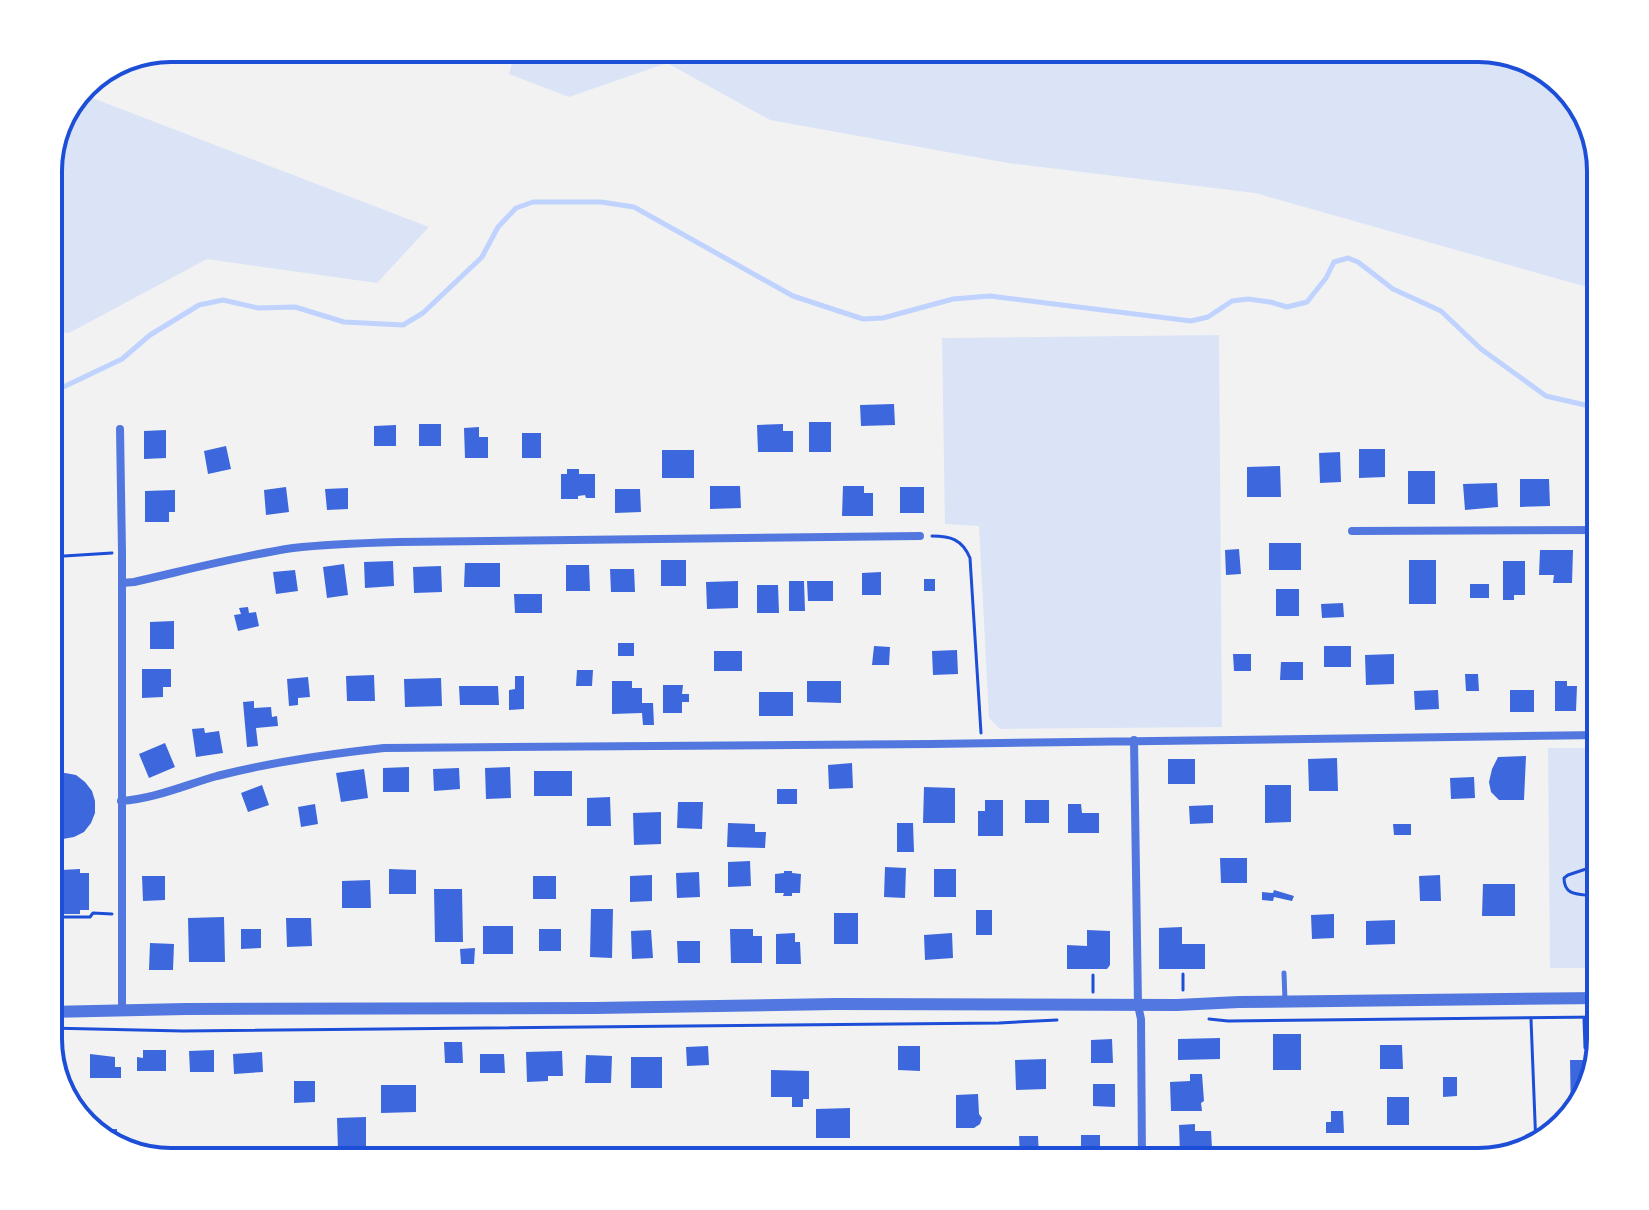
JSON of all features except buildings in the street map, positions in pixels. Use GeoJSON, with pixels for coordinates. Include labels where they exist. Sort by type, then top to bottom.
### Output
{"type":"FeatureCollection","features":[{"type":"Feature","properties":{"kind":"street"},"geometry":{"type":"LineString","coordinates":[[120,429],[122,1010]]}},
{"type":"Feature","properties":{"kind":"street"},"geometry":{"type":"LineString","coordinates":[[1352,531],[1587,530]]}},
{"type":"Feature","properties":{"kind":"street"},"geometry":{"type":"LineString","coordinates":[[122,583],[241,557],[334,544],[920,536]]}},
{"type":"Feature","properties":{"kind":"street"},"geometry":{"type":"LineString","coordinates":[[121,801],[139,800],[217,776],[268,765],[384,748],[1587,735]]}},
{"type":"Feature","properties":{"kind":"street"},"geometry":{"type":"LineString","coordinates":[[1134,740],[1142,1148]]}},
{"type":"Feature","properties":{"kind":"street"},"geometry":{"type":"LineString","coordinates":[[62,1012],[987,1003],[1138,1005],[1587,998]]}},
{"type":"Feature","properties":{"kind":"lane"},"geometry":{"type":"LineString","coordinates":[[1284,973],[1285,1002]]}},
{"type":"Feature","properties":{"kind":"path"},"geometry":{"type":"LineString","coordinates":[[920,536],[950,537],[964,546],[970,558],[981,744]]}},
{"type":"Feature","properties":{"kind":"path"},"geometry":{"type":"LineString","coordinates":[[62,556],[122,552]]}},
{"type":"Feature","properties":{"kind":"path"},"geometry":{"type":"LineString","coordinates":[[1587,869],[1568,875],[1563,883],[1567,890],[1575,894],[1587,895]]}},
{"type":"Feature","properties":{"kind":"path"},"geometry":{"type":"LineString","coordinates":[[62,917],[113,914]]}},
{"type":"Feature","properties":{"kind":"path"},"geometry":{"type":"LineString","coordinates":[[1183,974],[1183,991]]}},
{"type":"Feature","properties":{"kind":"path"},"geometry":{"type":"LineString","coordinates":[[1093,975],[1093,992]]}},
{"type":"Feature","properties":{"kind":"path"},"geometry":{"type":"LineString","coordinates":[[1197,1018],[1228,1021],[1587,1018]]}},
{"type":"Feature","properties":{"kind":"path"},"geometry":{"type":"LineString","coordinates":[[1584,1018],[1585,1048]]}},
{"type":"Feature","properties":{"kind":"path"},"geometry":{"type":"LineString","coordinates":[[1531,1019],[1535,1132]]}},
{"type":"Feature","properties":{"kind":"path"},"geometry":{"type":"LineString","coordinates":[[62,1028],[338,1030],[1062,1020]]}},
{"type":"Feature","properties":{"kind":"shaded area"},"geometry":{"type":"Polygon","coordinates":[[[512,62],[1500,64],[1545,84],[1565,104],[1576,123],[1585,149],[1587,171],[1587,287],[1255,193],[1008,163],[770,120],[667,63],[569,97],[509,74],[512,62]]]}},
{"type":"Feature","properties":{"kind":"shaded area"},"geometry":{"type":"Polygon","coordinates":[[[91,97],[429,227],[377,283],[207,259],[69,333],[62,332],[62,163],[70,129],[91,97]]]}},
{"type":"Feature","properties":{"kind":"shaded area"},"geometry":{"type":"Polygon","coordinates":[[[1219,335],[1222,727],[1000,729],[989,718],[979,526],[945,524],[942,338],[1219,335]]]}},
{"type":"Feature","properties":{"kind":"shaded area"},"geometry":{"type":"Polygon","coordinates":[[[1548,748],[1587,748],[1587,968],[1550,968],[1548,748]]]}},
{"type":"Feature","properties":{"kind":"waterway"},"geometry":{"type":"LineString","coordinates":[[62,388],[122,359],[150,335],[199,305],[223,300],[258,308],[295,307],[344,322],[403,325],[423,313],[482,257],[498,227],[516,208],[533,202],[601,202],[634,207],[793,296],[863,319],[883,318],[953,299],[990,296],[1191,321],[1208,317],[1232,301],[1248,299],[1287,307],[1307,302],[1334,262],[1348,258],[1393,289],[1441,311],[1481,349],[1546,396],[1587,406]]}}]}
